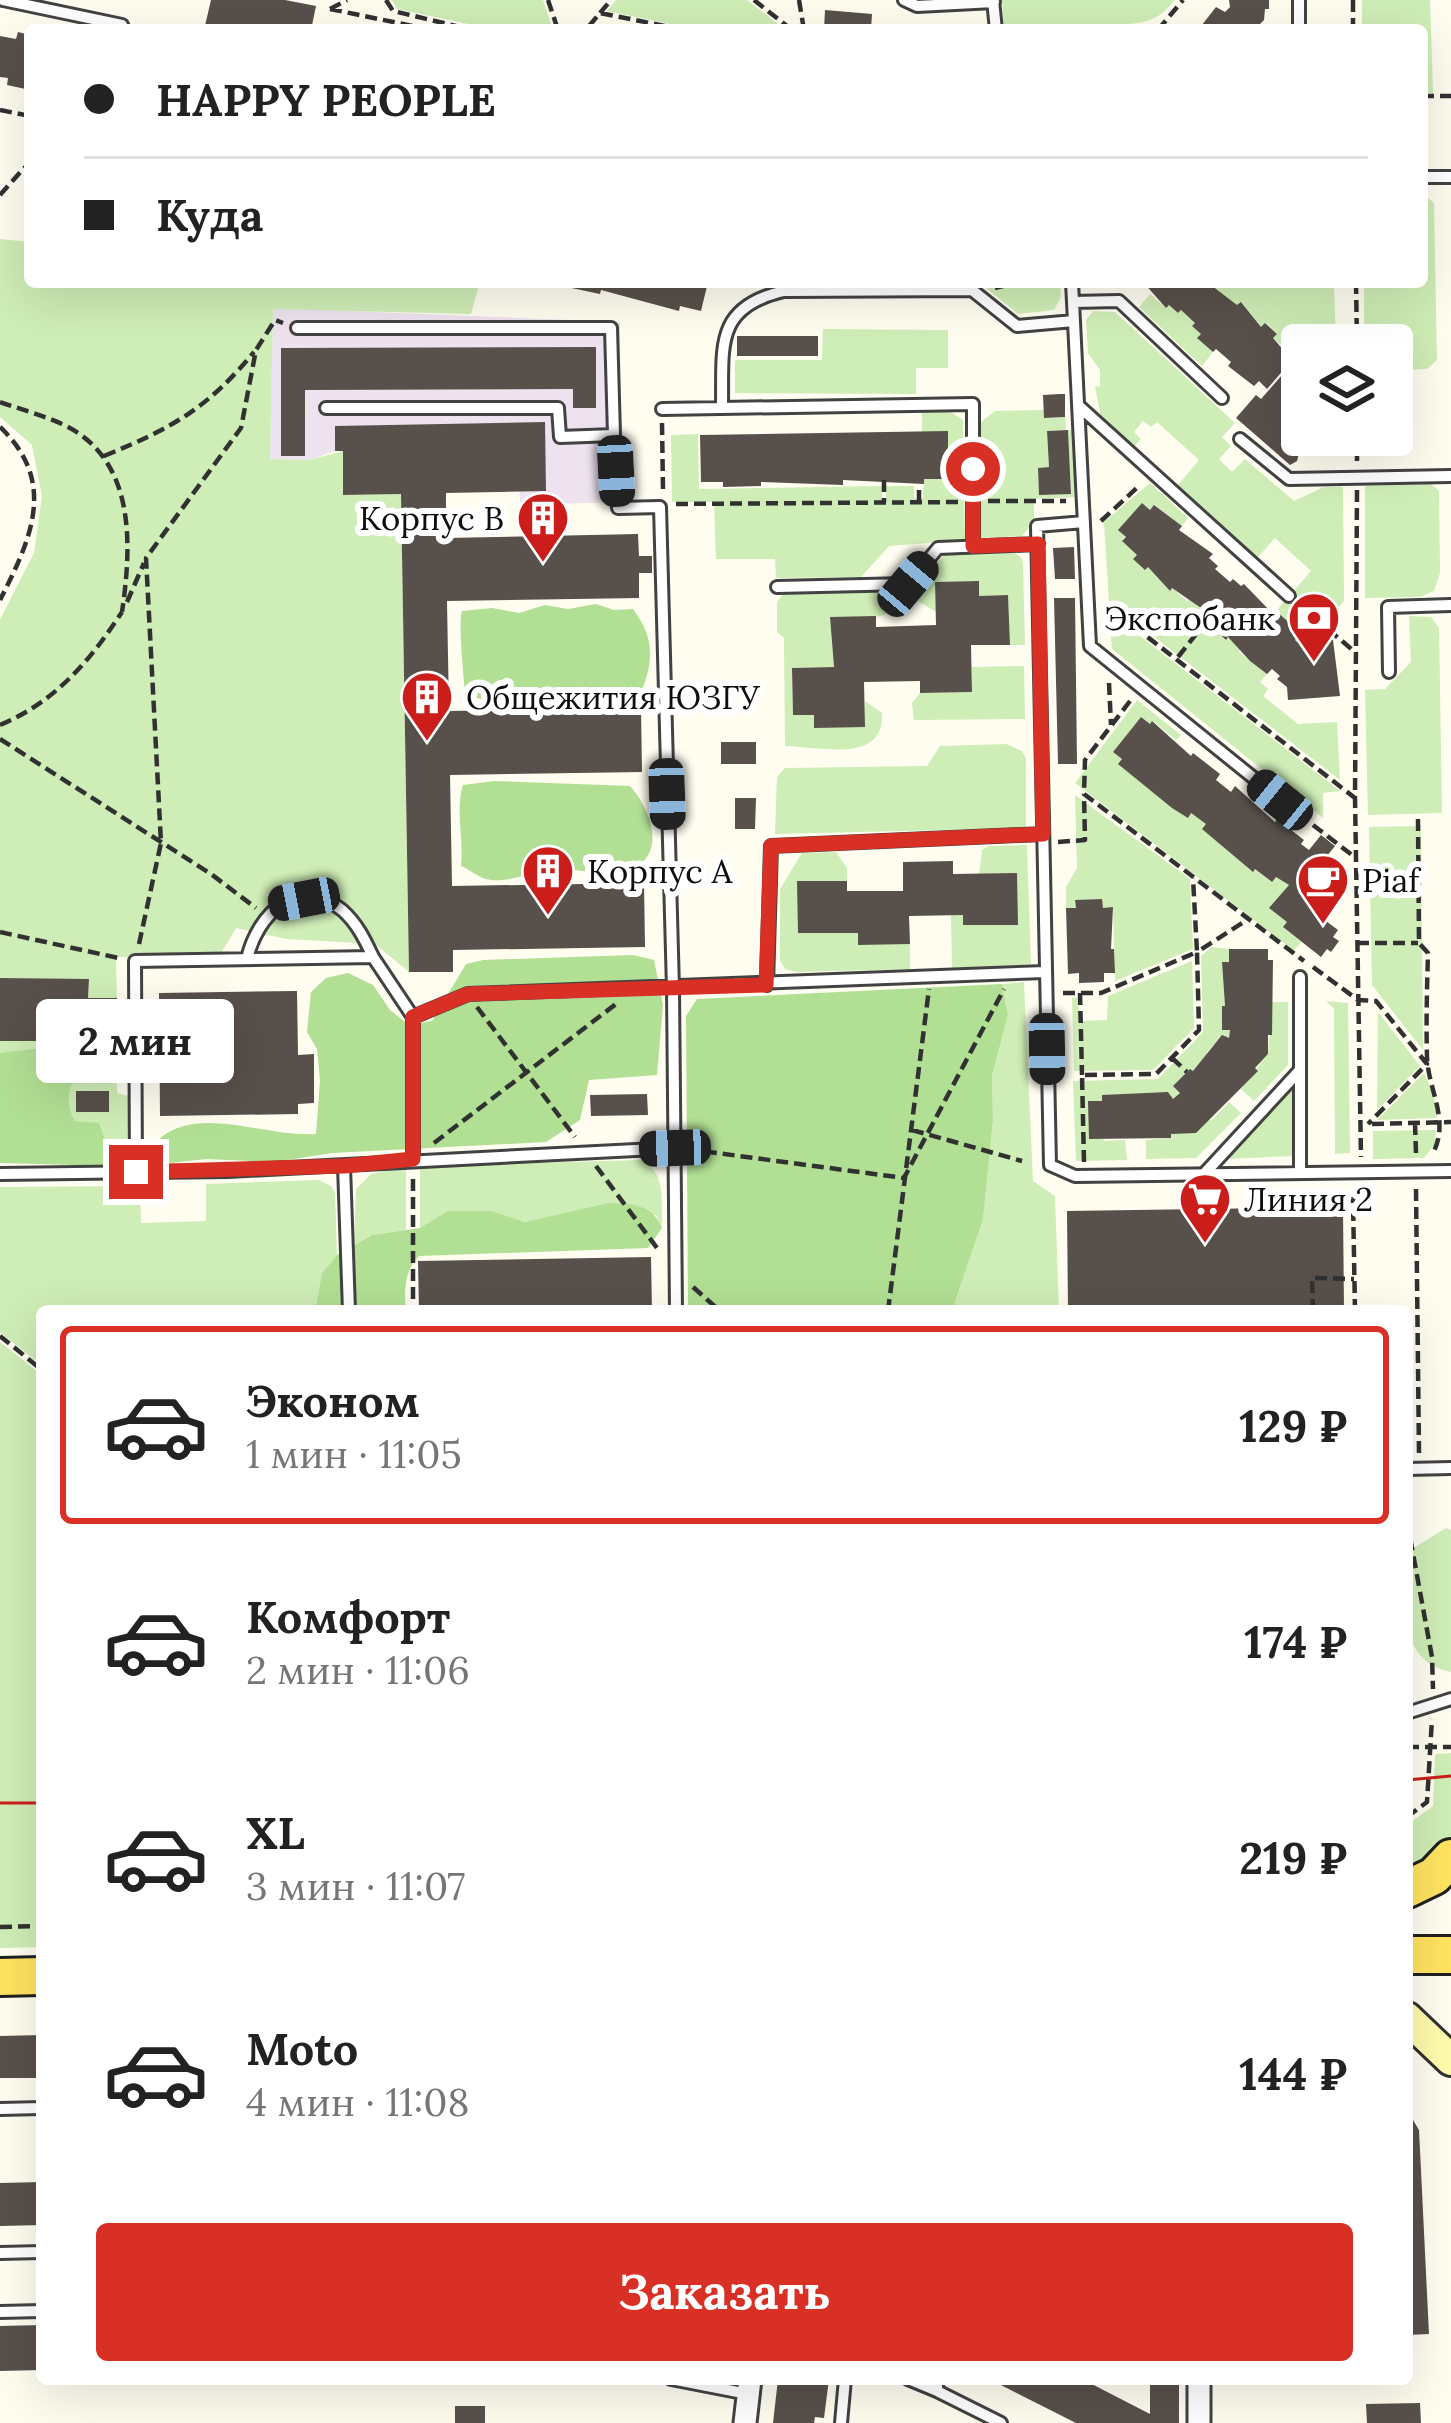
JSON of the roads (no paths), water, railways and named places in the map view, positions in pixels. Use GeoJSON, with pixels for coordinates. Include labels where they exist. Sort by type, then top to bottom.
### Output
{"type":"FeatureCollection","features":[{"type":"Feature","properties":{"kind":"main road"},"geometry":{"type":"LineString","coordinates":[[1413,1886],[1434,1876],[1451,1858]]}},
{"type":"Feature","properties":{"kind":"main road"},"geometry":{"type":"LineString","coordinates":[[1413,1955],[1451,1955]]}},
{"type":"Feature","properties":{"kind":"main road"},"geometry":{"type":"LineString","coordinates":[[0,1976],[36,1976]]}},
{"type":"Feature","properties":{"kind":"main road"},"geometry":{"type":"LineString","coordinates":[[1413,2024],[1451,2060]]}},
{"type":"Feature","properties":{"kind":"street"},"geometry":{"type":"LineString","coordinates":[[1199,2385],[1199,2423]]}},
{"type":"Feature","properties":{"kind":"street"},"geometry":{"type":"LineString","coordinates":[[745,2423],[749,2387]]}},
{"type":"Feature","properties":{"kind":"lane"},"geometry":{"type":"LineString","coordinates":[[3,0],[117,24]]}},
{"type":"Feature","properties":{"kind":"lane"},"geometry":{"type":"LineString","coordinates":[[904,0],[917,6],[993,1]]}},
{"type":"Feature","properties":{"kind":"lane"},"geometry":{"type":"LineString","coordinates":[[722,405],[723,335],[735,315],[779,288]]}},
{"type":"Feature","properties":{"kind":"lane"},"geometry":{"type":"LineString","coordinates":[[844,288],[971,290],[1017,326],[1074,321]]}},
{"type":"Feature","properties":{"kind":"lane"},"geometry":{"type":"LineString","coordinates":[[1072,288],[1090,646],[1302,817]]}},
{"type":"Feature","properties":{"kind":"lane"},"geometry":{"type":"LineString","coordinates":[[1073,302],[1119,301],[1222,398]]}},
{"type":"Feature","properties":{"kind":"lane"},"geometry":{"type":"LineString","coordinates":[[297,328],[611,328],[618,508],[661,506],[676,1305]]}},
{"type":"Feature","properties":{"kind":"lane"},"geometry":{"type":"LineString","coordinates":[[662,409],[973,404],[973,546]]}},
{"type":"Feature","properties":{"kind":"lane"},"geometry":{"type":"LineString","coordinates":[[1080,407],[1289,596]]}},
{"type":"Feature","properties":{"kind":"lane"},"geometry":{"type":"LineString","coordinates":[[326,408],[558,408],[560,437],[614,435]]}},
{"type":"Feature","properties":{"kind":"lane"},"geometry":{"type":"LineString","coordinates":[[1240,440],[1289,479],[1451,476]]}},
{"type":"Feature","properties":{"kind":"lane"},"geometry":{"type":"LineString","coordinates":[[1084,522],[1037,526],[1050,1165],[1075,1176],[1451,1171]]}},
{"type":"Feature","properties":{"kind":"lane"},"geometry":{"type":"LineString","coordinates":[[777,587],[908,584],[938,548],[1038,544]]}},
{"type":"Feature","properties":{"kind":"lane"},"geometry":{"type":"LineString","coordinates":[[1389,671],[1388,607],[1451,605]]}},
{"type":"Feature","properties":{"kind":"lane"},"geometry":{"type":"LineString","coordinates":[[766,985],[771,846],[1043,838]]}},
{"type":"Feature","properties":{"kind":"lane"},"geometry":{"type":"LineString","coordinates":[[247,959],[252,938],[278,904],[322,901],[340,909],[360,931],[413,1017],[413,1159]]}},
{"type":"Feature","properties":{"kind":"lane"},"geometry":{"type":"LineString","coordinates":[[136,1172],[135,961],[373,958]]}},
{"type":"Feature","properties":{"kind":"lane"},"geometry":{"type":"LineString","coordinates":[[413,1017],[468,994],[1045,972]]}},
{"type":"Feature","properties":{"kind":"lane"},"geometry":{"type":"LineString","coordinates":[[1300,977],[1300,1173]]}},
{"type":"Feature","properties":{"kind":"lane"},"geometry":{"type":"LineString","coordinates":[[1204,1174],[1300,1070]]}},
{"type":"Feature","properties":{"kind":"lane"},"geometry":{"type":"LineString","coordinates":[[0,1174],[344,1166],[675,1148]]}},
{"type":"Feature","properties":{"kind":"lane"},"geometry":{"type":"LineString","coordinates":[[344,1166],[349,1305]]}},
{"type":"Feature","properties":{"kind":"lane"},"geometry":{"type":"LineString","coordinates":[[1413,1469],[1451,1468]]}},
{"type":"Feature","properties":{"kind":"lane"},"geometry":{"type":"LineString","coordinates":[[1413,1711],[1451,1699]]}},
{"type":"Feature","properties":{"kind":"lane"},"geometry":{"type":"LineString","coordinates":[[0,2109],[36,2108]]}},
{"type":"Feature","properties":{"kind":"lane"},"geometry":{"type":"LineString","coordinates":[[0,2253],[36,2252]]}},
{"type":"Feature","properties":{"kind":"lane"},"geometry":{"type":"LineString","coordinates":[[0,2312],[36,2311]]}},
{"type":"Feature","properties":{"kind":"lane"},"geometry":{"type":"LineString","coordinates":[[841,2423],[844,2385]]}},
{"type":"Feature","properties":{"kind":"lane"},"geometry":{"type":"LineString","coordinates":[[937,2385],[1001,2423]]}},
{"type":"Feature","properties":{"kind":"tram line"},"geometry":{"type":"LineString","coordinates":[[1413,1779],[1451,1776]]}},
{"type":"Feature","properties":{"kind":"tram line"},"geometry":{"type":"LineString","coordinates":[[0,1803],[36,1803]]}},
{"type":"Feature","properties":{"kind":"place","name":"Корпус В"},"geometry":{"type":"Point","coordinates":[543,564]}},
{"type":"Feature","properties":{"kind":"place","name":"Экспобанк"},"geometry":{"type":"Point","coordinates":[1314,664]}},
{"type":"Feature","properties":{"kind":"place","name":"Общежития ЮЗГУ"},"geometry":{"type":"Point","coordinates":[427,743]}},
{"type":"Feature","properties":{"kind":"place","name":"Корпус А"},"geometry":{"type":"Point","coordinates":[548,917]}},
{"type":"Feature","properties":{"kind":"place","name":"Piaf"},"geometry":{"type":"Point","coordinates":[1323,926]}},
{"type":"Feature","properties":{"kind":"place","name":"Линия 2"},"geometry":{"type":"Point","coordinates":[1205,1245]}}]}
